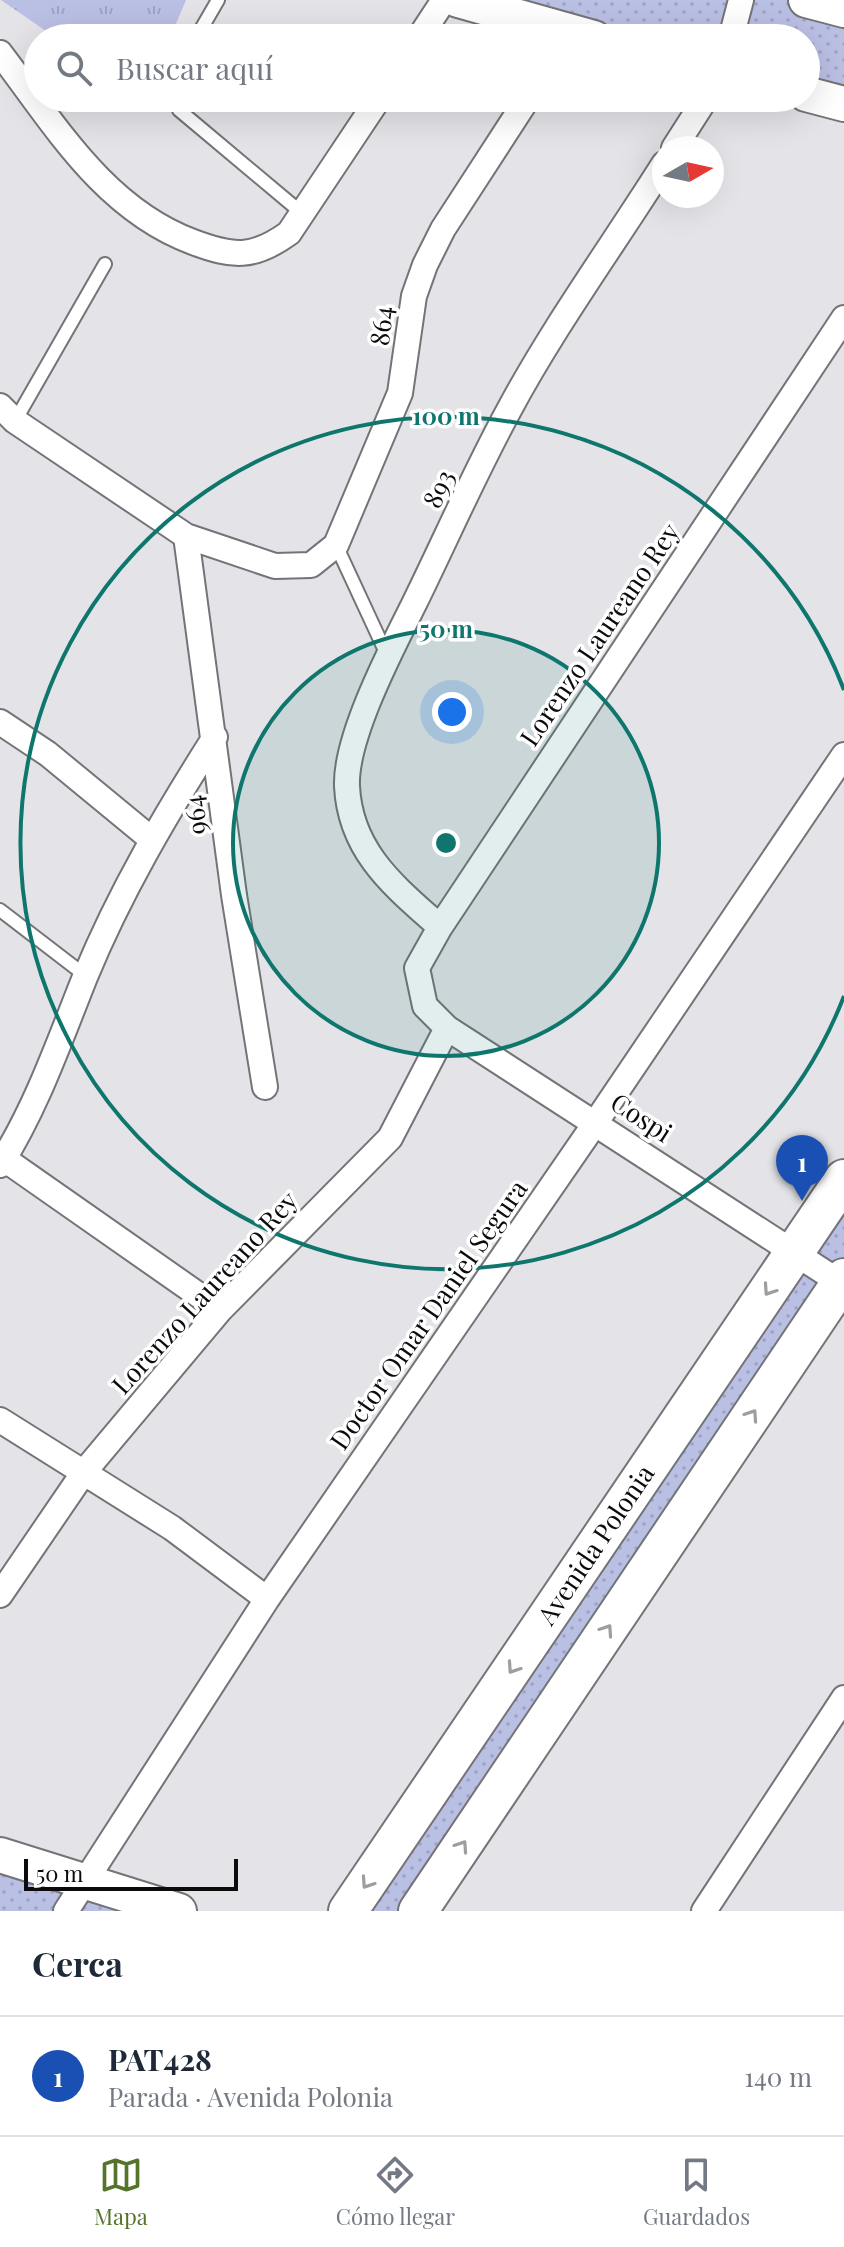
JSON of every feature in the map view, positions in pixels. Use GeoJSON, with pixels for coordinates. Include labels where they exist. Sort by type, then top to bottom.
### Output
{"type":"FeatureCollection","features":[{"type":"Feature","properties":{"kind":"main road","name":"Avenida Polonia"},"geometry":{"type":"LineString","coordinates":[[348,1911],[844,1179]]}},
{"type":"Feature","properties":{"kind":"main road"},"geometry":{"type":"LineString","coordinates":[[418,1911],[843,1282]]}},
{"type":"Feature","properties":{"kind":"street"},"geometry":{"type":"LineString","coordinates":[[428,24],[444,0]]}},
{"type":"Feature","properties":{"kind":"street"},"geometry":{"type":"LineString","coordinates":[[458,0],[537,24]]}},
{"type":"Feature","properties":{"kind":"street"},"geometry":{"type":"LineString","coordinates":[[735,24],[741,0]]}},
{"type":"Feature","properties":{"kind":"street"},"geometry":{"type":"LineString","coordinates":[[806,0],[844,10]]}},
{"type":"Feature","properties":{"kind":"street"},"geometry":{"type":"LineString","coordinates":[[0,53],[24,84]]}},
{"type":"Feature","properties":{"kind":"street"},"geometry":{"type":"LineString","coordinates":[[820,98],[844,104]]}},
{"type":"Feature","properties":{"kind":"street"},"geometry":{"type":"LineString","coordinates":[[45,112],[97,179],[138,215],[163,231],[223,253],[247,254],[270,247],[289,233],[370,112]]}},
{"type":"Feature","properties":{"kind":"street","name":"864"},"geometry":{"type":"LineString","coordinates":[[186,536],[275,566],[311,565],[336,545],[400,393],[414,296],[425,265],[443,229],[519,112]]}},
{"type":"Feature","properties":{"kind":"street"},"geometry":{"type":"LineString","coordinates":[[682,136],[697,112]]}},
{"type":"Feature","properties":{"kind":"street","name":"893"},"geometry":{"type":"LineString","coordinates":[[440,927],[380,874],[352,820],[347,787],[348,761],[388,657],[510,408],[652,183]]}},
{"type":"Feature","properties":{"kind":"street","name":"Lorenzo Laureano Rey"},"geometry":{"type":"LineString","coordinates":[[419,989],[417,968],[440,927],[844,318]]}},
{"type":"Feature","properties":{"kind":"street"},"geometry":{"type":"LineString","coordinates":[[8,413],[186,536]]}},
{"type":"Feature","properties":{"kind":"street","name":"964"},"geometry":{"type":"LineString","coordinates":[[186,536],[234,895],[265,1087]]}},
{"type":"Feature","properties":{"kind":"street"},"geometry":{"type":"LineString","coordinates":[[0,722],[48,754],[150,838]]}},
{"type":"Feature","properties":{"kind":"street"},"geometry":{"type":"LineString","coordinates":[[215,737],[150,838],[86,976],[46,1080],[2,1160],[220,1310]]}},
{"type":"Feature","properties":{"kind":"street","name":"Doctor Omar Daniel Segura"},"geometry":{"type":"LineString","coordinates":[[66,1911],[267,1599],[844,755]]}},
{"type":"Feature","properties":{"kind":"street","name":"Cospi"},"geometry":{"type":"LineString","coordinates":[[419,989],[425,1006],[447,1028],[843,1282]]}},
{"type":"Feature","properties":{"kind":"street","name":"Lorenzo Laureano Rey"},"geometry":{"type":"LineString","coordinates":[[0,1595],[84,1472],[220,1310],[390,1138],[447,1028]]}},
{"type":"Feature","properties":{"kind":"street"},"geometry":{"type":"LineString","coordinates":[[0,1420],[172,1528],[267,1599]]}},
{"type":"Feature","properties":{"kind":"street"},"geometry":{"type":"LineString","coordinates":[[704,1911],[844,1698]]}},
{"type":"Feature","properties":{"kind":"street"},"geometry":{"type":"LineString","coordinates":[[0,1855],[179,1911]]}},
{"type":"Feature","properties":{"kind":"lane"},"geometry":{"type":"LineString","coordinates":[[204,24],[218,0]]}},
{"type":"Feature","properties":{"kind":"lane"},"geometry":{"type":"LineString","coordinates":[[181,112],[303,214]]}},
{"type":"Feature","properties":{"kind":"lane"},"geometry":{"type":"LineString","coordinates":[[8,413],[105,264]]}},
{"type":"Feature","properties":{"kind":"lane"},"geometry":{"type":"LineString","coordinates":[[336,545],[388,657]]}},
{"type":"Feature","properties":{"kind":"lane"},"geometry":{"type":"LineString","coordinates":[[0,910],[86,976]]}},
{"type":"Feature","properties":{"kind":"green space"},"geometry":{"type":"Polygon","coordinates":[[[1,0],[186,0],[176,24],[36,24],[1,0]]]}},
{"type":"Feature","properties":{"kind":"green space"},"geometry":{"type":"Polygon","coordinates":[[[458,0],[806,0],[844,10],[844,104],[820,98],[820,24],[544,24],[458,0]]]}},
{"type":"Feature","properties":{"kind":"green space"},"geometry":{"type":"Polygon","coordinates":[[[844,1179],[844,1278],[418,1911],[348,1911],[844,1179]]]}},
{"type":"Feature","properties":{"kind":"green space"},"geometry":{"type":"Polygon","coordinates":[[[0,1855],[179,1911],[0,1911],[0,1855]]]}},
{"type":"Feature","properties":{"kind":"place","name":"PAT428"},"geometry":{"type":"Point","coordinates":[802,1201]}}]}
